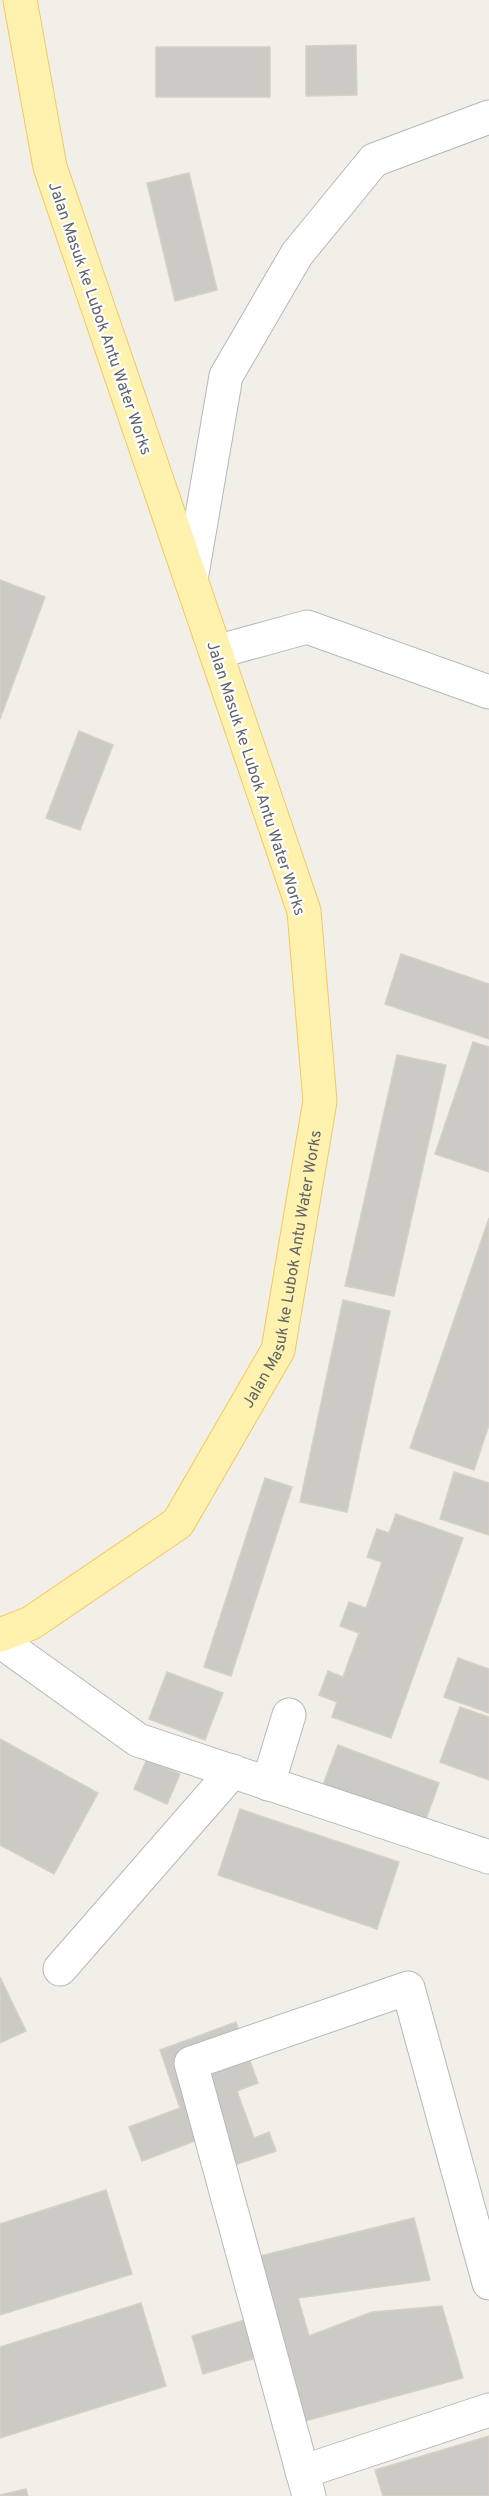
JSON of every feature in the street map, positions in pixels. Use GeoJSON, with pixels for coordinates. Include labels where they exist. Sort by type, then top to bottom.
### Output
{"type":"FeatureCollection","features":[{"type":"Feature","properties":{"kind":"main road","name":"Jalan Masuk ke Lubok Antu Water Works"},"geometry":{"type":"LineString","coordinates":[[0,1635],[31,1623],[178,1523],[278,1350],[320,1101],[304,911],[50,167],[20,0]]}},
{"type":"Feature","properties":{"kind":"street"},"geometry":{"type":"LineString","coordinates":[[191,580],[226,376],[297,254],[374,160],[489,117]]}},
{"type":"Feature","properties":{"kind":"street"},"geometry":{"type":"LineString","coordinates":[[216,652],[307,627],[489,692]]}},
{"type":"Feature","properties":{"kind":"street"},"geometry":{"type":"LineString","coordinates":[[0,1641],[138,1740],[489,1857]]}},
{"type":"Feature","properties":{"kind":"street"},"geometry":{"type":"LineString","coordinates":[[268,1784],[289,1715]]}},
{"type":"Feature","properties":{"kind":"street"},"geometry":{"type":"LineString","coordinates":[[60,1969],[232,1771]]}},
{"type":"Feature","properties":{"kind":"street"},"geometry":{"type":"LineString","coordinates":[[489,2283],[408,1988],[191,2063],[305,2484],[489,2410]]}},
{"type":"Feature","properties":{"kind":"building"},"geometry":{"type":"Polygon","coordinates":[[[356,45],[357,95],[306,96],[306,46],[356,45]]]}},
{"type":"Feature","properties":{"kind":"building"},"geometry":{"type":"Polygon","coordinates":[[[156,47],[270,47],[270,97],[156,97],[156,47]]]}},
{"type":"Feature","properties":{"kind":"building"},"geometry":{"type":"Polygon","coordinates":[[[189,173],[217,290],[175,301],[147,183],[189,173]]]}},
{"type":"Feature","properties":{"kind":"building"},"geometry":{"type":"Polygon","coordinates":[[[0,580],[45,597],[0,719],[0,580]]]}},
{"type":"Feature","properties":{"kind":"building"},"geometry":{"type":"Polygon","coordinates":[[[79,731],[113,745],[80,830],[46,818],[79,731]]]}},
{"type":"Feature","properties":{"kind":"building"},"geometry":{"type":"Polygon","coordinates":[[[401,954],[489,984],[489,1039],[385,1004],[401,954]]]}},
{"type":"Feature","properties":{"kind":"building"},"geometry":{"type":"Polygon","coordinates":[[[473,1042],[489,1047],[489,1172],[435,1154],[473,1042]]]}},
{"type":"Feature","properties":{"kind":"building"},"geometry":{"type":"Polygon","coordinates":[[[397,1055],[446,1065],[394,1296],[345,1286],[397,1055]]]}},
{"type":"Feature","properties":{"kind":"building"},"geometry":{"type":"Polygon","coordinates":[[[489,1218],[489,1425],[474,1470],[410,1448],[489,1218]]]}},
{"type":"Feature","properties":{"kind":"building"},"geometry":{"type":"Polygon","coordinates":[[[343,1300],[390,1311],[347,1512],[300,1502],[343,1300]]]}},
{"type":"Feature","properties":{"kind":"building"},"geometry":{"type":"Polygon","coordinates":[[[454,1472],[489,1483],[489,1535],[440,1519],[454,1472]]]}},
{"type":"Feature","properties":{"kind":"building"},"geometry":{"type":"Polygon","coordinates":[[[265,1478],[292,1487],[231,1676],[204,1667],[265,1478]]]}},
{"type":"Feature","properties":{"kind":"building"},"geometry":{"type":"Polygon","coordinates":[[[396,1514],[463,1538],[391,1738],[332,1717],[337,1702],[319,1695],[328,1671],[343,1677],[359,1633],[340,1626],[349,1602],[366,1608],[382,1562],[367,1557],[377,1529],[389,1533],[396,1514]]]}},
{"type":"Feature","properties":{"kind":"building"},"geometry":{"type":"Polygon","coordinates":[[[458,1658],[489,1669],[489,1713],[444,1697],[458,1658]]]}},
{"type":"Feature","properties":{"kind":"building"},"geometry":{"type":"Polygon","coordinates":[[[167,1672],[223,1693],[205,1740],[149,1719],[167,1672]]]}},
{"type":"Feature","properties":{"kind":"building"},"geometry":{"type":"Polygon","coordinates":[[[460,1707],[489,1717],[489,1780],[440,1762],[460,1707]]]}},
{"type":"Feature","properties":{"kind":"building"},"geometry":{"type":"Polygon","coordinates":[[[0,1739],[98,1793],[54,1874],[0,1845],[0,1739]]]}},
{"type":"Feature","properties":{"kind":"building"},"geometry":{"type":"Polygon","coordinates":[[[338,1745],[439,1783],[425,1822],[323,1785],[338,1745]]]}},
{"type":"Feature","properties":{"kind":"building"},"geometry":{"type":"Polygon","coordinates":[[[147,1759],[180,1774],[167,1804],[134,1789],[147,1759]]]}},
{"type":"Feature","properties":{"kind":"building"},"geometry":{"type":"Polygon","coordinates":[[[240,1809],[399,1862],[377,1929],[218,1875],[240,1809]]]}},
{"type":"Feature","properties":{"kind":"building"},"geometry":{"type":"Polygon","coordinates":[[[0,1977],[26,2031],[0,2043],[0,1977]]]}},
{"type":"Feature","properties":{"kind":"building"},"geometry":{"type":"Polygon","coordinates":[[[236,2022],[258,2083],[237,2091],[254,2138],[269,2132],[276,2151],[220,2170],[208,2136],[142,2161],[129,2127],[180,2108],[160,2050],[236,2022]]]}},
{"type":"Feature","properties":{"kind":"building"},"geometry":{"type":"Polygon","coordinates":[[[106,2190],[132,2274],[0,2315],[0,2224],[106,2190]]]}},
{"type":"Feature","properties":{"kind":"building"},"geometry":{"type":"Polygon","coordinates":[[[414,2218],[430,2280],[298,2298],[309,2336],[372,2312],[442,2306],[463,2378],[279,2428],[259,2357],[203,2374],[192,2336],[248,2319],[232,2263],[414,2218]]]}},
{"type":"Feature","properties":{"kind":"building"},"geometry":{"type":"Polygon","coordinates":[[[141,2303],[166,2386],[0,2438],[0,2347],[141,2303]]]}},
{"type":"Feature","properties":{"kind":"building"},"geometry":{"type":"Polygon","coordinates":[[[489,2436],[489,2496],[383,2496],[375,2470],[489,2436]]]}},
{"type":"Feature","properties":{"kind":"building"},"geometry":{"type":"Polygon","coordinates":[[[26,2489],[28,2496],[0,2496],[0,2495],[26,2489]]]}}]}
